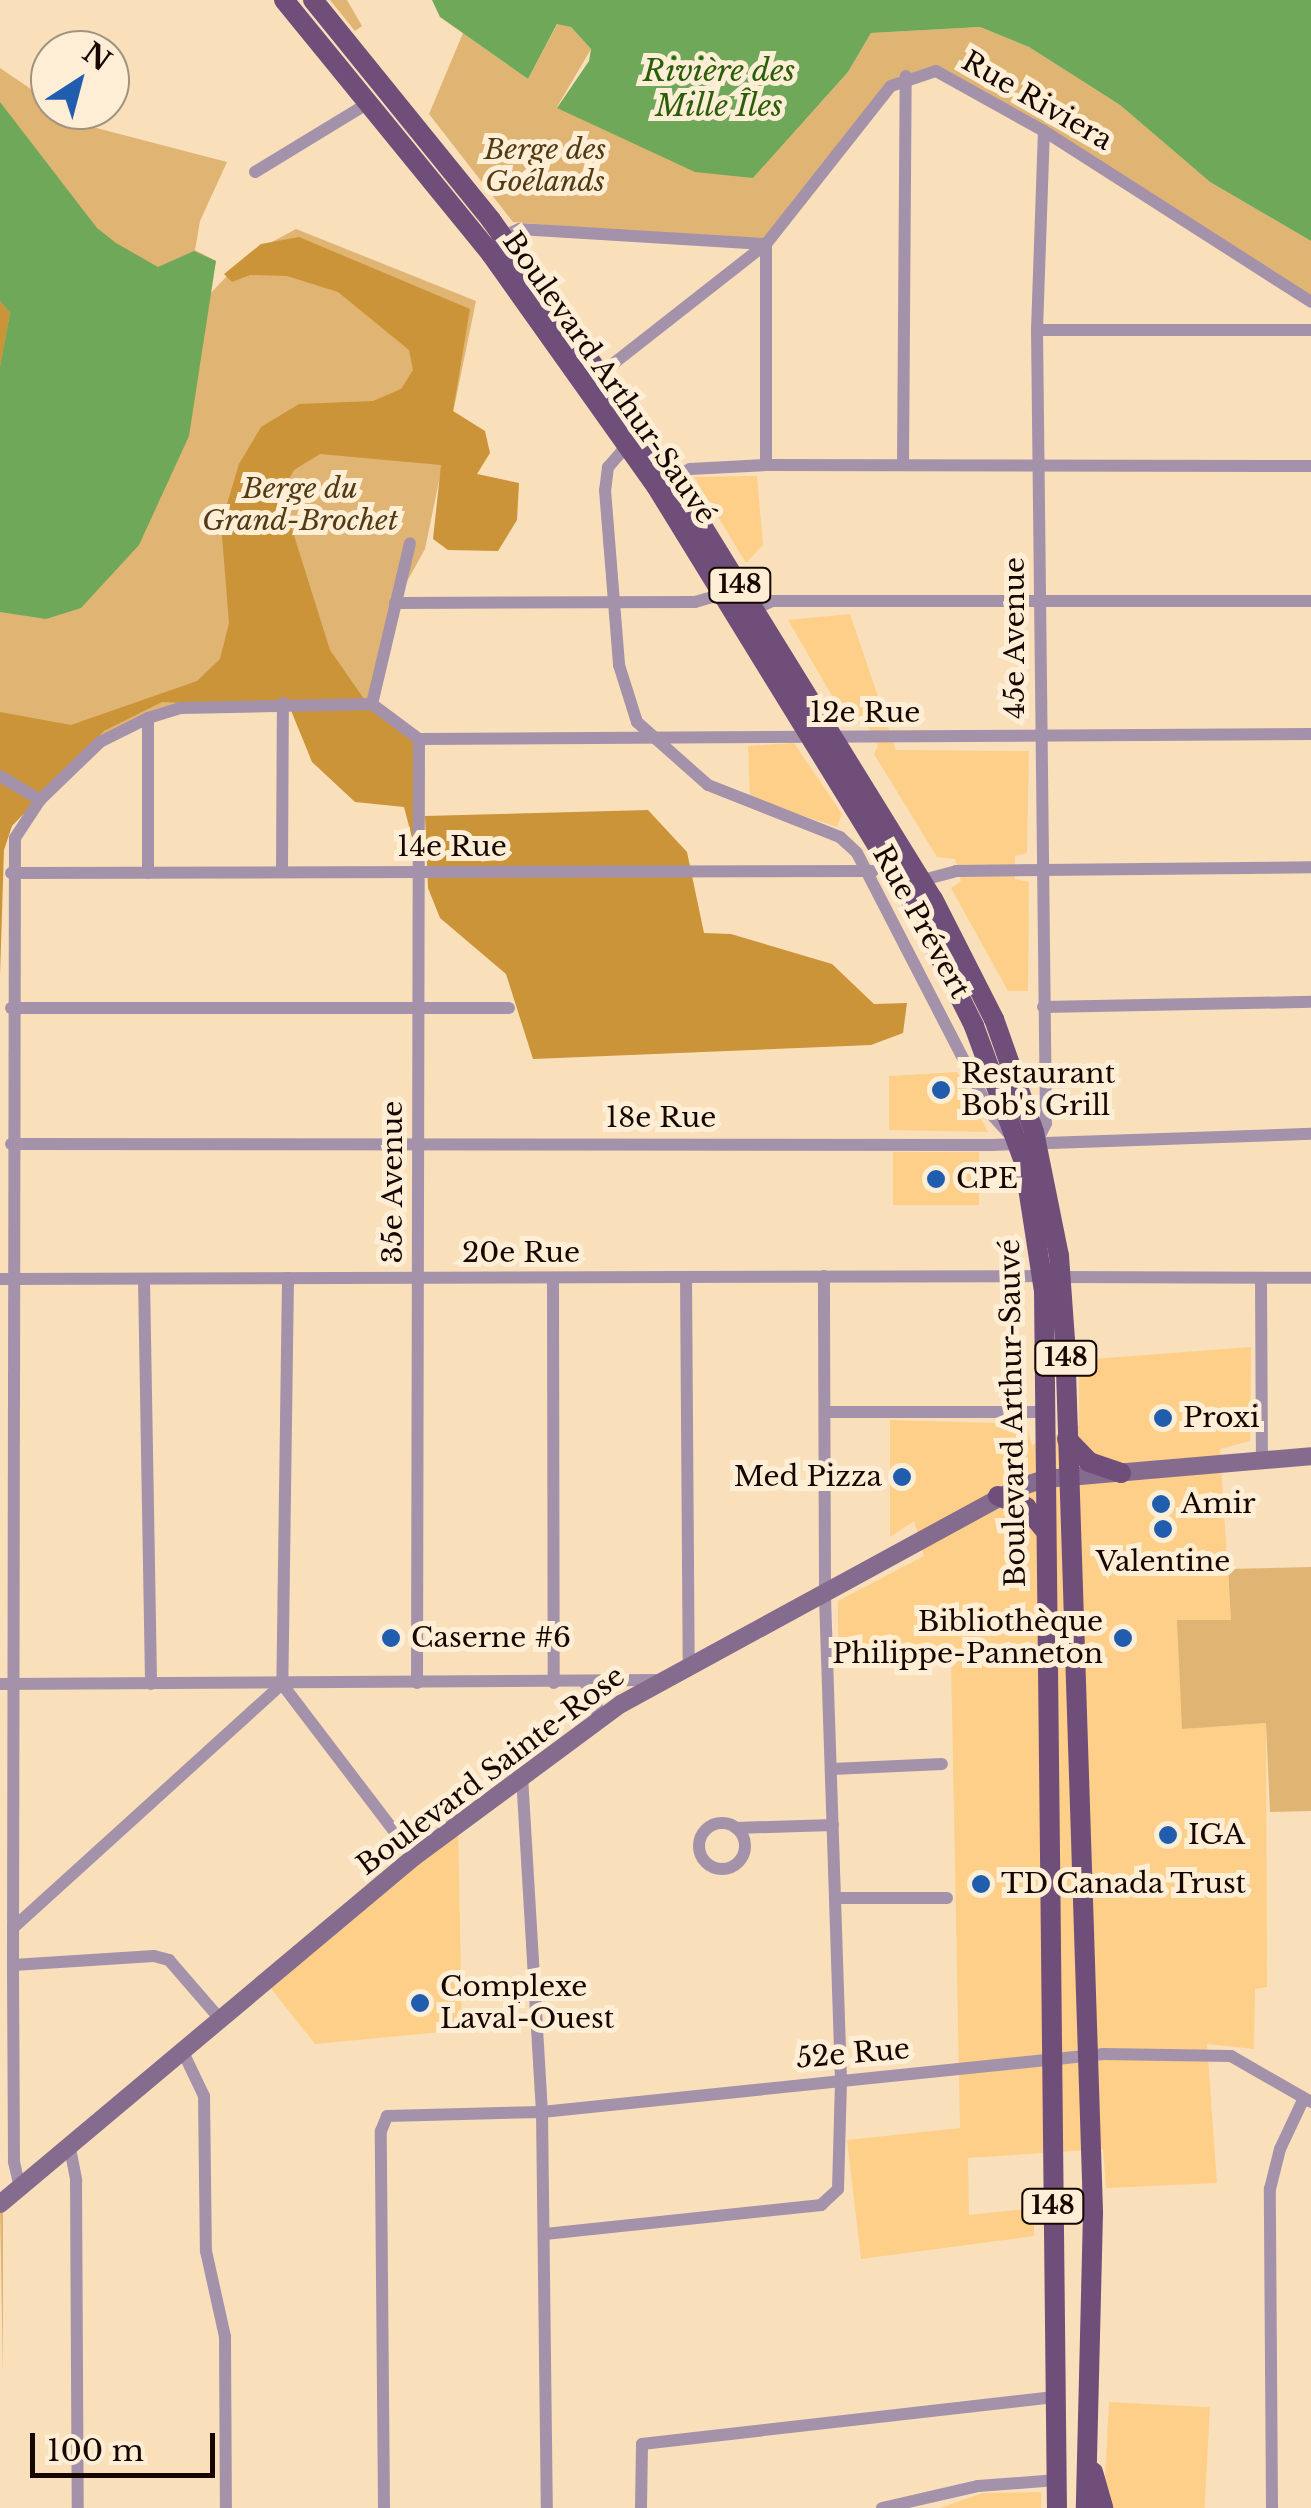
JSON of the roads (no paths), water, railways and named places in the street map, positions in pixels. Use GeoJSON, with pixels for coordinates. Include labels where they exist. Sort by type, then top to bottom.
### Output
{"type":"FeatureCollection","features":[{"type":"Feature","properties":{"kind":"main road","name":"Boulevard Arthur-Sauvé"},"geometry":{"type":"LineString","coordinates":[[284,0],[367,104],[493,240]]}},
{"type":"Feature","properties":{"kind":"main road","name":"Boulevard Arthur-Sauvé"},"geometry":{"type":"LineString","coordinates":[[313,0],[635,438],[723,594],[893,867],[963,1001],[1027,1142]]}},
{"type":"Feature","properties":{"kind":"main road","name":"Boulevard Arthur-Sauvé"},"geometry":{"type":"LineString","coordinates":[[635,438],[672,477],[923,880],[994,1019],[1027,1142],[1052,1276],[1067,1439],[1094,2318],[1086,2508]]}},
{"type":"Feature","properties":{"kind":"main road","name":"Boulevard Arthur-Sauvé"},"geometry":{"type":"LineString","coordinates":[[1052,1276],[1044,1529],[1057,2508]]}},
{"type":"Feature","properties":{"kind":"main road"},"geometry":{"type":"LineString","coordinates":[[1067,1439],[1088,1462],[1121,1473]]}},
{"type":"Feature","properties":{"kind":"main road"},"geometry":{"type":"LineString","coordinates":[[998,1496],[1026,1507],[1044,1529]]}},
{"type":"Feature","properties":{"kind":"main road"},"geometry":{"type":"LineString","coordinates":[[1089,2460],[1103,2508]]}},
{"type":"Feature","properties":{"kind":"street","name":"Rue Riviera"},"geometry":{"type":"LineString","coordinates":[[906,76],[936,71],[1044,131],[1311,302]]}},
{"type":"Feature","properties":{"kind":"street"},"geometry":{"type":"LineString","coordinates":[[594,378],[766,244],[860,118],[906,76]]}},
{"type":"Feature","properties":{"kind":"street"},"geometry":{"type":"LineString","coordinates":[[903,464],[906,76]]}},
{"type":"Feature","properties":{"kind":"street"},"geometry":{"type":"LineString","coordinates":[[256,172],[367,104]]}},
{"type":"Feature","properties":{"kind":"street","name":"45e Avenue"},"geometry":{"type":"LineString","coordinates":[[1027,1142],[1046,1123],[1037,330],[1044,131]]}},
{"type":"Feature","properties":{"kind":"street"},"geometry":{"type":"LineString","coordinates":[[493,240],[519,229],[766,244]]}},
{"type":"Feature","properties":{"kind":"street"},"geometry":{"type":"LineString","coordinates":[[766,244],[766,465]]}},
{"type":"Feature","properties":{"kind":"street"},"geometry":{"type":"LineString","coordinates":[[1037,330],[1311,330]]}},
{"type":"Feature","properties":{"kind":"street","name":"Rue Prévert"},"geometry":{"type":"LineString","coordinates":[[635,438],[605,475],[612,601],[624,692],[648,738],[717,791],[840,837],[869,870],[992,1116],[1027,1142]]}},
{"type":"Feature","properties":{"kind":"street"},"geometry":{"type":"LineString","coordinates":[[672,477],[690,469],[766,465],[1311,466]]}},
{"type":"Feature","properties":{"kind":"street"},"geometry":{"type":"LineString","coordinates":[[372,704],[410,543]]}},
{"type":"Feature","properties":{"kind":"street"},"geometry":{"type":"LineString","coordinates":[[395,604],[703,602],[723,594]]}},
{"type":"Feature","properties":{"kind":"street"},"geometry":{"type":"LineString","coordinates":[[755,609],[772,601],[1311,602]]}},
{"type":"Feature","properties":{"kind":"street"},"geometry":{"type":"LineString","coordinates":[[282,872],[283,703]]}},
{"type":"Feature","properties":{"kind":"street"},"geometry":{"type":"LineString","coordinates":[[20,2188],[6,2086],[12,1928],[6,1684],[6,1279],[11,1144],[11,873],[15,838],[40,800],[100,742],[148,718],[181,708],[372,704],[419,738]]}},
{"type":"Feature","properties":{"kind":"street"},"geometry":{"type":"LineString","coordinates":[[148,718],[148,872]]}},
{"type":"Feature","properties":{"kind":"street","name":"12e Rue"},"geometry":{"type":"LineString","coordinates":[[419,738],[1311,734]]}},
{"type":"Feature","properties":{"kind":"street","name":"35e Avenue"},"geometry":{"type":"LineString","coordinates":[[417,1683],[419,738]]}},
{"type":"Feature","properties":{"kind":"street"},"geometry":{"type":"LineString","coordinates":[[0,776],[40,800]]}},
{"type":"Feature","properties":{"kind":"street"},"geometry":{"type":"LineString","coordinates":[[923,880],[956,871],[1311,866]]}},
{"type":"Feature","properties":{"kind":"street","name":"14e Rue"},"geometry":{"type":"LineString","coordinates":[[11,873],[893,867]]}},
{"type":"Feature","properties":{"kind":"street"},"geometry":{"type":"LineString","coordinates":[[1044,1007],[1311,1002]]}},
{"type":"Feature","properties":{"kind":"street"},"geometry":{"type":"LineString","coordinates":[[11,1008],[508,1008]]}},
{"type":"Feature","properties":{"kind":"street","name":"18e Rue"},"geometry":{"type":"LineString","coordinates":[[11,1144],[1027,1142],[1311,1134]]}},
{"type":"Feature","properties":{"kind":"street"},"geometry":{"type":"LineString","coordinates":[[544,2234],[833,2199],[841,2080],[825,1591],[824,1276]]}},
{"type":"Feature","properties":{"kind":"street"},"geometry":{"type":"LineString","coordinates":[[686,1277],[689,1665]]}},
{"type":"Feature","properties":{"kind":"street"},"geometry":{"type":"LineString","coordinates":[[288,1278],[282,1684],[414,1858]]}},
{"type":"Feature","properties":{"kind":"street"},"geometry":{"type":"LineString","coordinates":[[553,1278],[554,1683]]}},
{"type":"Feature","properties":{"kind":"street"},"geometry":{"type":"LineString","coordinates":[[1260,1278],[1262,1460]]}},
{"type":"Feature","properties":{"kind":"street","name":"20e Rue"},"geometry":{"type":"LineString","coordinates":[[6,1279],[1311,1278]]}},
{"type":"Feature","properties":{"kind":"street"},"geometry":{"type":"LineString","coordinates":[[144,1279],[150,1684]]}},
{"type":"Feature","properties":{"kind":"street"},"geometry":{"type":"LineString","coordinates":[[824,1412],[1045,1412]]}},
{"type":"Feature","properties":{"kind":"street","name":"Boulevard Sainte-Rose"},"geometry":{"type":"LineString","coordinates":[[0,2204],[414,1858],[598,1719],[665,1678],[998,1496],[1045,1479],[1311,1456]]}},
{"type":"Feature","properties":{"kind":"street"},"geometry":{"type":"LineString","coordinates":[[6,1684],[585,1683],[665,1678]]}},
{"type":"Feature","properties":{"kind":"street"},"geometry":{"type":"LineString","coordinates":[[585,1683],[596,1697],[598,1719]]}},
{"type":"Feature","properties":{"kind":"street"},"geometry":{"type":"LineString","coordinates":[[12,1928],[282,1684]]}},
{"type":"Feature","properties":{"kind":"street"},"geometry":{"type":"LineString","coordinates":[[832,1769],[942,1764]]}},
{"type":"Feature","properties":{"kind":"street"},"geometry":{"type":"LineString","coordinates":[[522,1776],[542,2112],[546,2508]]}},
{"type":"Feature","properties":{"kind":"street"},"geometry":{"type":"LineString","coordinates":[[736,1828],[833,1825]]}},
{"type":"Feature","properties":{"kind":"street"},"geometry":{"type":"LineString","coordinates":[[836,1898],[947,1898]]}},
{"type":"Feature","properties":{"kind":"street"},"geometry":{"type":"LineString","coordinates":[[12,1966],[154,1956],[169,1960],[221,2020]]}},
{"type":"Feature","properties":{"kind":"street"},"geometry":{"type":"LineString","coordinates":[[183,2052],[204,2096],[206,2251],[224,2336],[226,2508]]}},
{"type":"Feature","properties":{"kind":"street","name":"52e Rue"},"geometry":{"type":"LineString","coordinates":[[384,2508],[381,2132],[387,2116],[542,2112],[1088,2056],[1231,2056],[1308,2100]]}},
{"type":"Feature","properties":{"kind":"street"},"geometry":{"type":"LineString","coordinates":[[1272,2508],[1270,2189],[1280,2149],[1308,2100]]}},
{"type":"Feature","properties":{"kind":"street"},"geometry":{"type":"LineString","coordinates":[[70,2148],[76,2180],[78,2508]]}},
{"type":"Feature","properties":{"kind":"street"},"geometry":{"type":"LineString","coordinates":[[641,2508],[642,2444],[1056,2397]]}},
{"type":"Feature","properties":{"kind":"street"},"geometry":{"type":"LineString","coordinates":[[882,2508],[978,2486],[1057,2480]]}},
{"type":"Feature","properties":{"kind":"water","name":"Rivière des Mille Îles"},"geometry":{"type":"Polygon","coordinates":[[[432,0],[1311,0],[1311,241],[1210,182],[1120,105],[1029,47],[980,27],[871,33],[848,72],[753,178],[695,172],[557,108],[589,61],[591,49],[571,27],[557,24],[528,79],[440,17],[432,0]]]}},
{"type":"Feature","properties":{"kind":"water"},"geometry":{"type":"Polygon","coordinates":[[[0,102],[97,228],[116,243],[158,267],[194,251],[216,261],[189,436],[139,545],[81,608],[46,619],[0,612],[0,367],[10,313],[0,301],[0,102]]]}},
{"type":"Feature","properties":{"kind":"place","name":"Restaurant Bob's Grill"},"geometry":{"type":"Point","coordinates":[941,1090]}},
{"type":"Feature","properties":{"kind":"place","name":"CPE"},"geometry":{"type":"Point","coordinates":[936,1179]}},
{"type":"Feature","properties":{"kind":"place","name":"Proxi"},"geometry":{"type":"Point","coordinates":[1163,1418]}},
{"type":"Feature","properties":{"kind":"place","name":"Med Pizza"},"geometry":{"type":"Point","coordinates":[902,1477]}},
{"type":"Feature","properties":{"kind":"place","name":"Amir"},"geometry":{"type":"Point","coordinates":[1161,1504]}},
{"type":"Feature","properties":{"kind":"place","name":"Valentine"},"geometry":{"type":"Point","coordinates":[1163,1529]}},
{"type":"Feature","properties":{"kind":"place","name":"Caserne #6"},"geometry":{"type":"Point","coordinates":[391,1638]}},
{"type":"Feature","properties":{"kind":"place","name":"Bibliothèque Philippe-Panneton"},"geometry":{"type":"Point","coordinates":[1123,1638]}},
{"type":"Feature","properties":{"kind":"place","name":"IGA"},"geometry":{"type":"Point","coordinates":[1168,1835]}},
{"type":"Feature","properties":{"kind":"place","name":"TD Canada Trust"},"geometry":{"type":"Point","coordinates":[981,1884]}},
{"type":"Feature","properties":{"kind":"place","name":"Complexe Laval-Ouest"},"geometry":{"type":"Point","coordinates":[420,2003]}},
{"type":"Feature","properties":{"kind":"park label","name":"Berge des Goélands"},"geometry":{"type":"Point","coordinates":[545,166]}},
{"type":"Feature","properties":{"kind":"park label","name":"Berge du Grand-Brochet"},"geometry":{"type":"Point","coordinates":[300,505]}}]}
